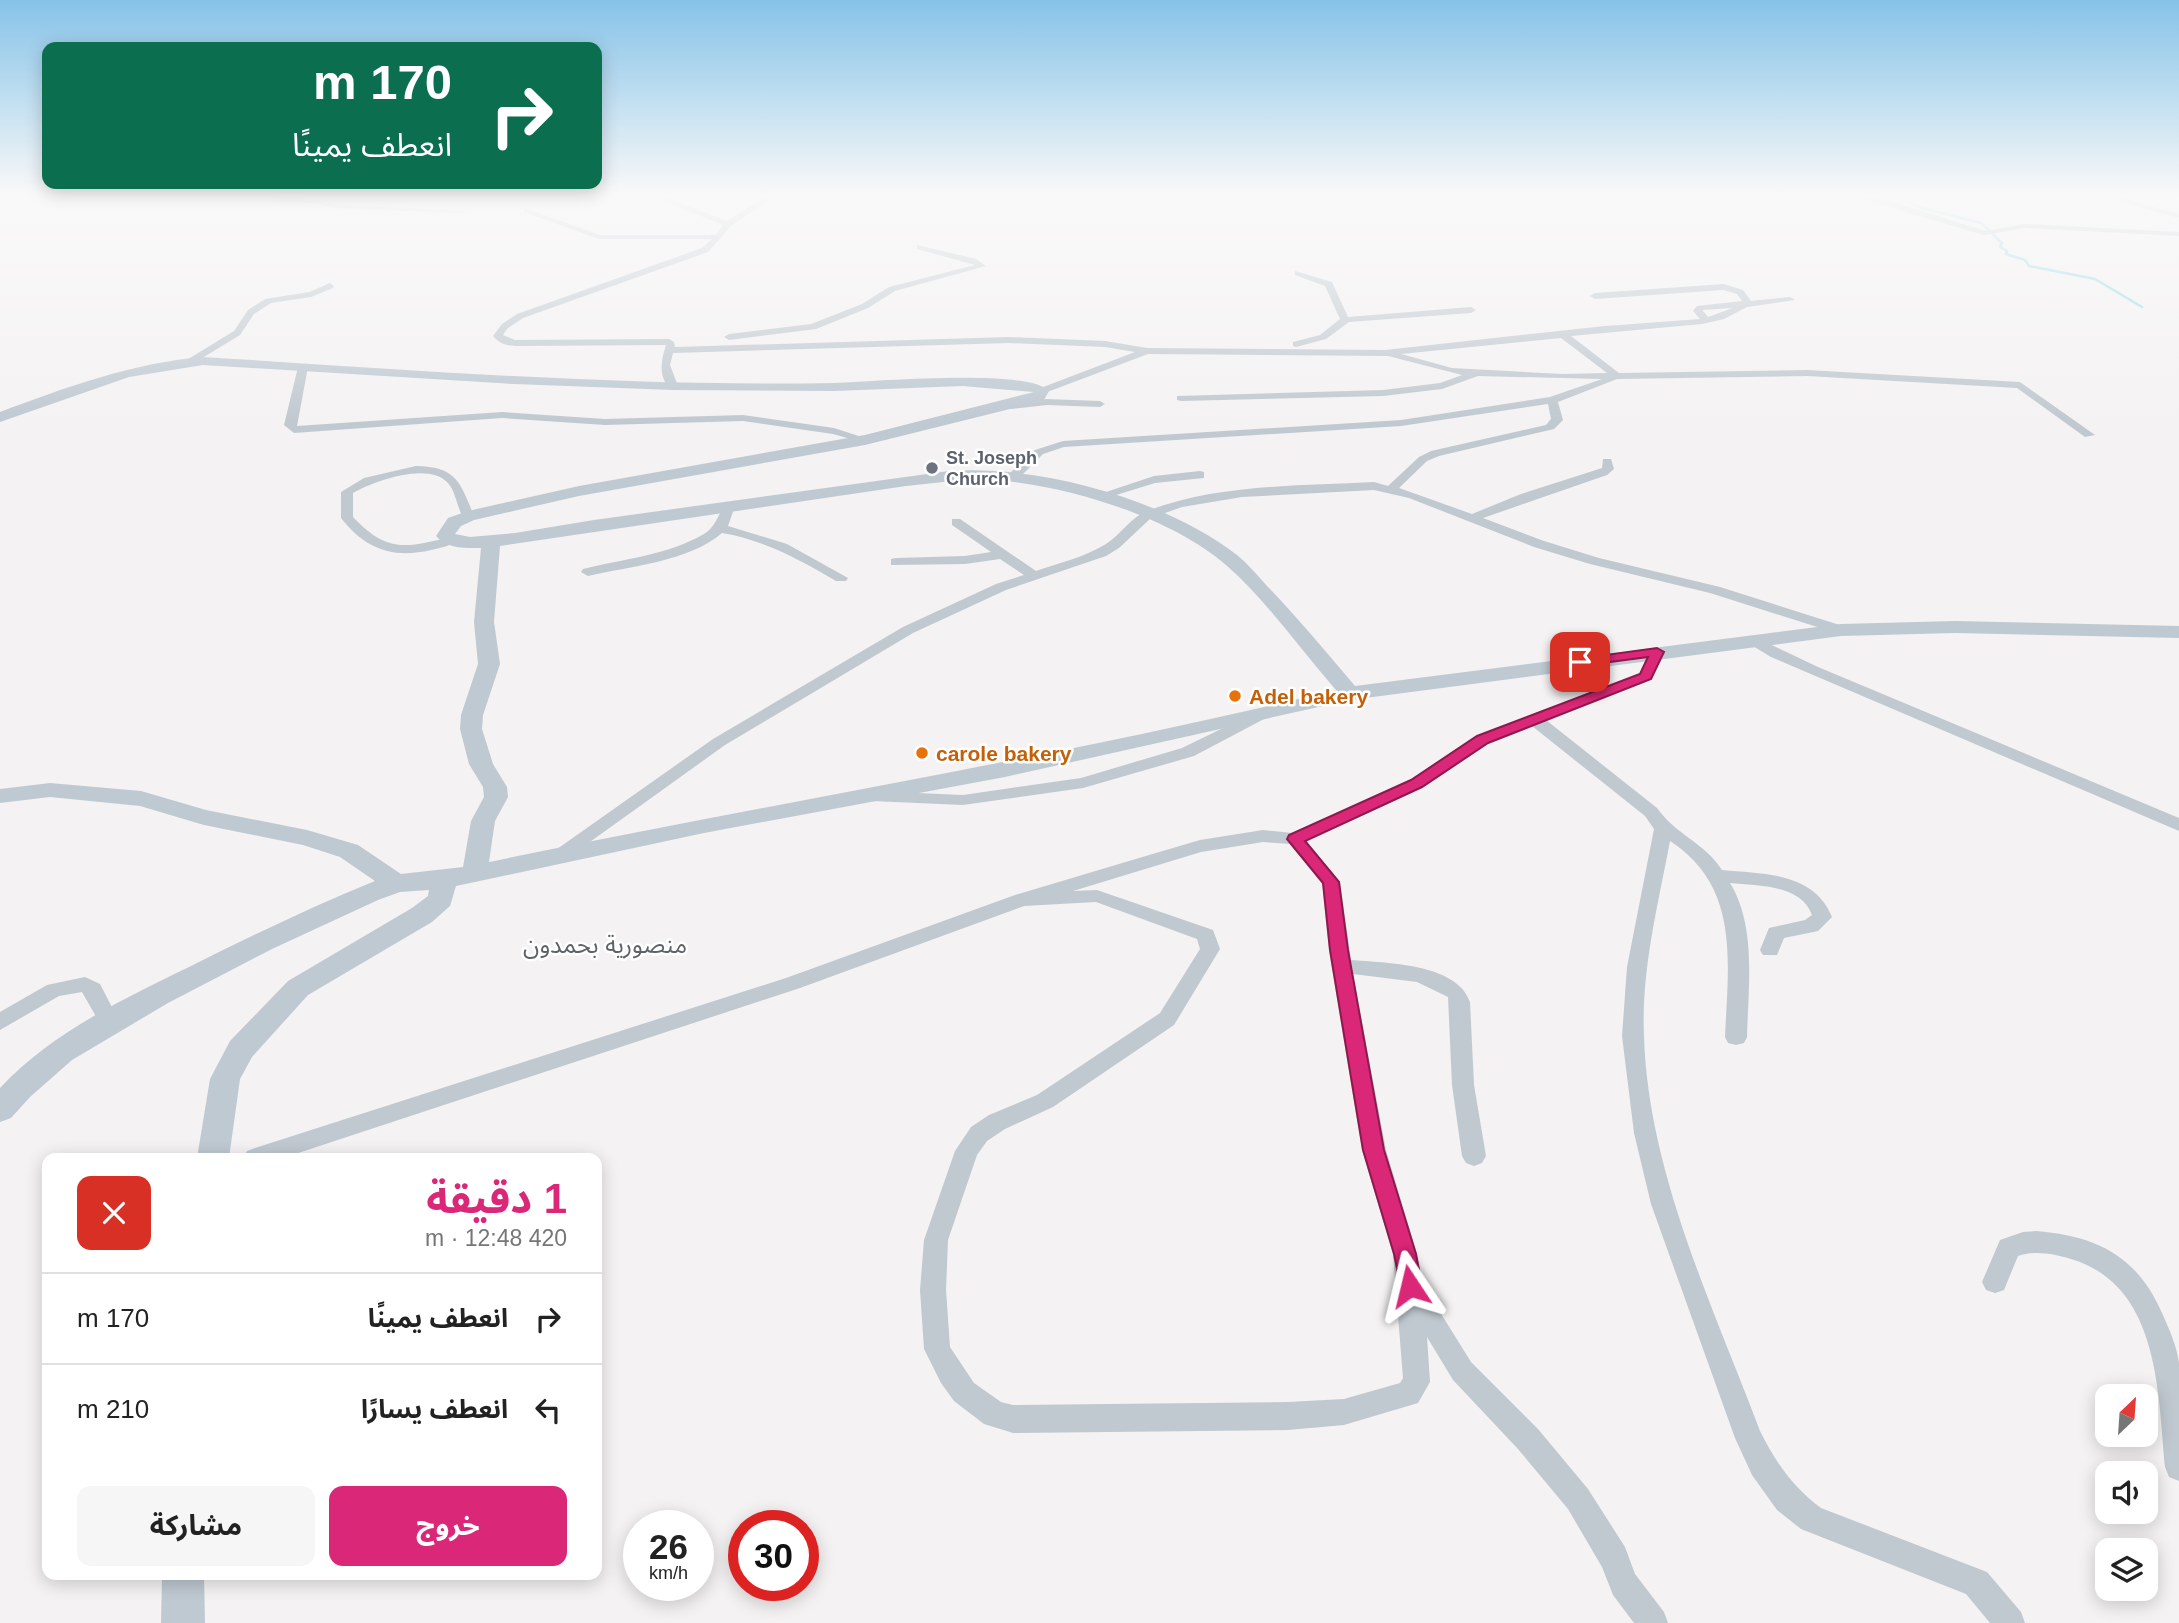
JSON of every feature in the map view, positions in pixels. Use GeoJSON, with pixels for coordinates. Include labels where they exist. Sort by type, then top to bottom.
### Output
{"type":"FeatureCollection","features":[{"type":"Feature","properties":{"kind":"street"},"geometry":{"type":"LineString","coordinates":[[646,272],[520,316],[505,326],[498,336],[505,342],[515,343],[666,341],[671,344],[665,365],[673,386]]}},
{"type":"Feature","properties":{"kind":"street"},"geometry":{"type":"LineString","coordinates":[[670,349],[730,337],[802,330],[865,306],[901,286],[959,272]]}},
{"type":"Feature","properties":{"kind":"street"},"geometry":{"type":"LineString","coordinates":[[1298,273],[1329,284],[1345,320]]}},
{"type":"Feature","properties":{"kind":"street"},"geometry":{"type":"LineString","coordinates":[[190,361],[237,333],[251,312],[268,301],[311,294],[330,286]]}},
{"type":"Feature","properties":{"kind":"street"},"geometry":{"type":"LineString","coordinates":[[1595,296],[1734,288],[1747,302]]}},
{"type":"Feature","properties":{"kind":"street"},"geometry":{"type":"LineString","coordinates":[[670,349],[1009,340],[1105,344],[1147,351],[1385,353],[1465,342],[1706,320],[1740,309],[1747,302],[1790,300]]}},
{"type":"Feature","properties":{"kind":"street"},"geometry":{"type":"LineString","coordinates":[[1251,351],[1318,339],[1345,320],[1471,310]]}},
{"type":"Feature","properties":{"kind":"street"},"geometry":{"type":"LineString","coordinates":[[1563,335],[1616,375]]}},
{"type":"Feature","properties":{"kind":"street"},"geometry":{"type":"LineString","coordinates":[[450,541],[445,536],[447,530],[454,522],[468,516],[579,491],[865,440],[1011,405],[1039,397],[1042,391],[1147,351]]}},
{"type":"Feature","properties":{"kind":"street"},"geometry":{"type":"LineString","coordinates":[[1385,353],[1452,371],[1477,373],[1562,377],[1807,373],[2020,385],[2089,435]]}},
{"type":"Feature","properties":{"kind":"street"},"geometry":{"type":"LineString","coordinates":[[0,417],[116,377],[190,361],[673,386],[834,387],[998,382],[1033,386],[1042,391]]}},
{"type":"Feature","properties":{"kind":"street"},"geometry":{"type":"LineString","coordinates":[[303,367],[290,425],[294,430],[502,415],[606,422],[743,418],[834,431],[865,440]]}},
{"type":"Feature","properties":{"kind":"street"},"geometry":{"type":"LineString","coordinates":[[1181,398],[1383,393],[1442,386],[1477,373]]}},
{"type":"Feature","properties":{"kind":"street"},"geometry":{"type":"LineString","coordinates":[[1014,475],[1039,452],[1063,444],[1401,423],[1552,400],[1599,386],[1616,375]]}},
{"type":"Feature","properties":{"kind":"street"},"geometry":{"type":"LineString","coordinates":[[1391,489],[1423,459],[1435,453],[1549,427],[1557,419],[1552,400]]}},
{"type":"Feature","properties":{"kind":"street"},"geometry":{"type":"LineString","coordinates":[[1011,405],[1047,402],[1100,404]]}},
{"type":"Feature","properties":{"kind":"street"},"geometry":{"type":"LineString","coordinates":[[1472,518],[1525,497],[1604,472],[1608,469],[1606,461]]}},
{"type":"Feature","properties":{"kind":"street"},"geometry":{"type":"LineString","coordinates":[[468,516],[452,480],[435,471],[375,477],[358,483],[348,492],[347,518],[359,533],[379,548],[406,552],[450,541],[491,542],[729,506],[962,475],[1014,475],[1100,496],[1202,541],[1233,561],[1350,693]]}},
{"type":"Feature","properties":{"kind":"street"},"geometry":{"type":"LineString","coordinates":[[1100,496],[1154,480],[1200,475]]}},
{"type":"Feature","properties":{"kind":"street"},"geometry":{"type":"LineString","coordinates":[[556,858],[691,761],[908,630],[948,610],[1033,575],[1101,553],[1114,545],[1147,515],[1179,504],[1242,492],[1355,485],[1391,489],[1572,554],[1715,590],[1841,631]]}},
{"type":"Feature","properties":{"kind":"street"},"geometry":{"type":"LineString","coordinates":[[588,572],[687,546],[714,533],[726,519],[729,506]]}},
{"type":"Feature","properties":{"kind":"street"},"geometry":{"type":"LineString","coordinates":[[956,522],[1033,575]]}},
{"type":"Feature","properties":{"kind":"street"},"geometry":{"type":"LineString","coordinates":[[718,528],[763,537],[795,551],[841,578]]}},
{"type":"Feature","properties":{"kind":"street"},"geometry":{"type":"LineString","coordinates":[[475,871],[483,821],[496,797],[495,787],[481,764],[471,729],[472,715],[489,664],[484,622],[491,542]]}},
{"type":"Feature","properties":{"kind":"street"},"geometry":{"type":"LineString","coordinates":[[896,562],[965,559],[1004,554]]}},
{"type":"Feature","properties":{"kind":"street"},"geometry":{"type":"LineString","coordinates":[[0,1109],[16,1089],[45,1064],[109,1021],[284,930],[396,883],[444,880],[475,871],[556,858],[704,825],[869,796],[1260,715],[1350,693],[1753,639],[1841,631],[1955,627],[2179,632]]}},
{"type":"Feature","properties":{"kind":"street"},"geometry":{"type":"LineString","coordinates":[[1753,639],[1776,654],[2179,825]]}},
{"type":"Feature","properties":{"kind":"street"},"geometry":{"type":"LineString","coordinates":[[270,1153],[793,983],[1022,900],[1200,846],[1262,836],[1295,839],[1416,783],[1483,739],[1646,676],[1657,652]]}},
{"type":"Feature","properties":{"kind":"street"},"geometry":{"type":"LineString","coordinates":[[1534,719],[1651,812],[1663,829],[1694,850],[1718,876],[1731,902],[1737,931],[1736,1037]]}},
{"type":"Feature","properties":{"kind":"street"},"geometry":{"type":"LineString","coordinates":[[0,796],[50,790],[141,800],[204,817],[307,838],[349,851],[396,883]]}},
{"type":"Feature","properties":{"kind":"street"},"geometry":{"type":"LineString","coordinates":[[1663,829],[1637,967],[1633,1036],[1645,1133],[1663,1204],[1749,1438],[1762,1465],[1787,1500],[1811,1519],[1976,1583],[2010,1623]]}},
{"type":"Feature","properties":{"kind":"street"},"geometry":{"type":"LineString","coordinates":[[1022,900],[1097,897],[1206,935],[1210,949],[1167,1019],[1045,1101],[997,1122],[979,1134],[967,1151],[936,1240],[933,1290],[937,1349],[950,1374],[964,1392],[994,1415],[1013,1419],[1190,1419],[1344,1412],[1408,1394],[1415,1387],[1417,1369],[1410,1286],[1405,1254],[1374,1150],[1342,965],[1331,882],[1295,839]]}},
{"type":"Feature","properties":{"kind":"street"},"geometry":{"type":"LineString","coordinates":[[1718,876],[1797,888],[1815,901],[1822,917],[1811,926],[1776,933],[1770,950]]}},
{"type":"Feature","properties":{"kind":"street"},"geometry":{"type":"LineString","coordinates":[[214,1153],[225,1079],[241,1049],[298,988],[441,900],[444,880]]}},
{"type":"Feature","properties":{"kind":"street"},"geometry":{"type":"LineString","coordinates":[[1342,965],[1421,976],[1457,993],[1460,1002],[1463,1086],[1474,1156]]}},
{"type":"Feature","properties":{"kind":"street"},"geometry":{"type":"LineString","coordinates":[[0,1022],[54,990],[85,984],[93,989],[109,1021]]}},
{"type":"Feature","properties":{"kind":"street"},"geometry":{"type":"LineString","coordinates":[[1995,1282],[2009,1248],[2024,1240],[2088,1249],[2130,1278],[2155,1320],[2177,1408],[2179,1467]]}},
{"type":"Feature","properties":{"kind":"street"},"geometry":{"type":"LineString","coordinates":[[1410,1286],[1462,1371],[1528,1439],[1578,1500],[1614,1558],[1624,1584],[1653,1623]]}},
{"type":"Feature","properties":{"kind":"street"},"geometry":{"type":"LineString","coordinates":[[183,1580],[183,1623]]}},
{"type":"Feature","properties":{"kind":"waterway"},"geometry":{"type":"LineString","coordinates":[[2058,272],[2095,279],[2142,307]]}},
{"type":"Feature","properties":{"kind":"place","name":"St. Joseph Church"},"geometry":{"type":"Point","coordinates":[932,468]}},
{"type":"Feature","properties":{"kind":"place","name":"Adel bakery"},"geometry":{"type":"Point","coordinates":[1235,696]}},
{"type":"Feature","properties":{"kind":"place","name":"carole bakery"},"geometry":{"type":"Point","coordinates":[922,753]}},
{"type":"Feature","properties":{"kind":"district","name":"منصورية بحمدون"},"geometry":{"type":"Point","coordinates":[605,944]}},
{"type":"Feature","properties":{"kind":"route"},"geometry":{"type":"LineString","coordinates":[[1410,1286],[1405,1254],[1374,1150],[1339,950],[1331,882],[1295,839],[1416,783],[1483,739],[1646,676],[1657,652],[1580,662]]}}]}
